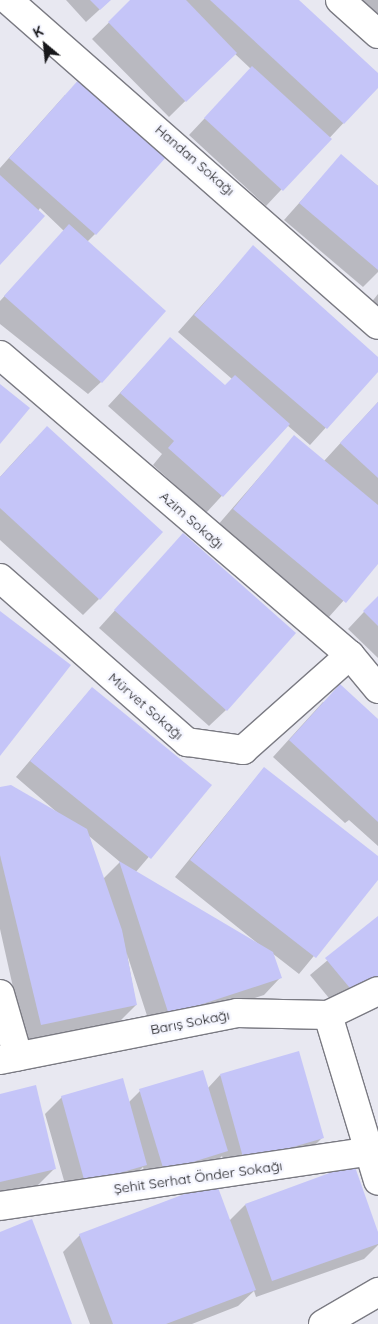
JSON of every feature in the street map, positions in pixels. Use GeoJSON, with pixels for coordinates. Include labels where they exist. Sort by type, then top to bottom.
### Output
{"type":"FeatureCollection","features":[{"type":"Feature","properties":{"kind":"street","name":"Handan Sokağı"},"geometry":{"type":"LineString","coordinates":[[8,0],[258,215],[378,325]]}},
{"type":"Feature","properties":{"kind":"street"},"geometry":{"type":"LineString","coordinates":[[340,0],[378,34]]}},
{"type":"Feature","properties":{"kind":"street","name":"Azim Sokağı"},"geometry":{"type":"LineString","coordinates":[[0,356],[350,655],[378,689]]}},
{"type":"Feature","properties":{"kind":"street","name":"Mürvet Sokağı"},"geometry":{"type":"LineString","coordinates":[[0,578],[188,742],[243,750],[350,655]]}},
{"type":"Feature","properties":{"kind":"street","name":"Barış Sokağı"},"geometry":{"type":"LineString","coordinates":[[9,1058],[237,1013],[328,1015],[378,991]]}},
{"type":"Feature","properties":{"kind":"street"},"geometry":{"type":"LineString","coordinates":[[0,994],[9,1058]]}},
{"type":"Feature","properties":{"kind":"street"},"geometry":{"type":"LineString","coordinates":[[328,1015],[366,1152],[378,1181]]}},
{"type":"Feature","properties":{"kind":"street","name":"Şehit Serhat Önder Sokağı"},"geometry":{"type":"LineString","coordinates":[[0,1206],[366,1152]]}},
{"type":"Feature","properties":{"kind":"street"},"geometry":{"type":"LineString","coordinates":[[323,1324],[378,1292]]}},
{"type":"Feature","properties":{"kind":"building"},"geometry":{"type":"Polygon","coordinates":[[[90,0],[111,0],[100,10],[90,0]]]}},
{"type":"Feature","properties":{"kind":"building"},"geometry":{"type":"Polygon","coordinates":[[[130,0],[186,0],[237,53],[186,102],[108,22],[130,0]]]}},
{"type":"Feature","properties":{"kind":"building"},"geometry":{"type":"Polygon","coordinates":[[[210,0],[299,0],[378,73],[378,88],[344,124],[210,0]]]}},
{"type":"Feature","properties":{"kind":"building"},"geometry":{"type":"Polygon","coordinates":[[[252,66],[332,139],[283,191],[204,118],[252,66]]]}},
{"type":"Feature","properties":{"kind":"building"},"geometry":{"type":"Polygon","coordinates":[[[81,77],[168,155],[96,235],[9,158],[81,77]]]}},
{"type":"Feature","properties":{"kind":"building"},"geometry":{"type":"Polygon","coordinates":[[[341,154],[378,186],[378,270],[299,203],[341,154]]]}},
{"type":"Feature","properties":{"kind":"building"},"geometry":{"type":"Polygon","coordinates":[[[0,175],[45,216],[0,265],[0,175]]]}},
{"type":"Feature","properties":{"kind":"building"},"geometry":{"type":"Polygon","coordinates":[[[69,224],[166,311],[102,383],[4,296],[69,224]]]}},
{"type":"Feature","properties":{"kind":"building"},"geometry":{"type":"Polygon","coordinates":[[[253,245],[378,357],[378,372],[327,429],[194,315],[253,245]]]}},
{"type":"Feature","properties":{"kind":"building"},"geometry":{"type":"Polygon","coordinates":[[[170,337],[225,385],[235,375],[290,424],[223,497],[168,448],[174,441],[120,393],[170,337]]]}},
{"type":"Feature","properties":{"kind":"building"},"geometry":{"type":"Polygon","coordinates":[[[0,384],[30,408],[0,444],[0,384]]]}},
{"type":"Feature","properties":{"kind":"building"},"geometry":{"type":"Polygon","coordinates":[[[378,402],[378,478],[340,443],[378,402]]]}},
{"type":"Feature","properties":{"kind":"building"},"geometry":{"type":"Polygon","coordinates":[[[47,426],[163,532],[100,600],[0,508],[0,477],[47,426]]]}},
{"type":"Feature","properties":{"kind":"building"},"geometry":{"type":"Polygon","coordinates":[[[294,435],[378,505],[378,564],[346,603],[233,509],[294,435]]]}},
{"type":"Feature","properties":{"kind":"building"},"geometry":{"type":"Polygon","coordinates":[[[183,533],[296,633],[227,711],[114,610],[183,533]]]}},
{"type":"Feature","properties":{"kind":"building"},"geometry":{"type":"Polygon","coordinates":[[[378,596],[378,626],[363,611],[378,596]]]}},
{"type":"Feature","properties":{"kind":"building"},"geometry":{"type":"Polygon","coordinates":[[[0,611],[71,665],[0,756],[0,611]]]}},
{"type":"Feature","properties":{"kind":"building"},"geometry":{"type":"Polygon","coordinates":[[[340,684],[378,719],[378,822],[289,740],[340,684]]]}},
{"type":"Feature","properties":{"kind":"building"},"geometry":{"type":"Polygon","coordinates":[[[92,687],[212,785],[151,859],[30,761],[92,687]]]}},
{"type":"Feature","properties":{"kind":"building"},"geometry":{"type":"Polygon","coordinates":[[[264,767],[378,856],[378,880],[316,958],[190,860],[264,767]]]}},
{"type":"Feature","properties":{"kind":"building"},"geometry":{"type":"Polygon","coordinates":[[[11,785],[87,829],[122,930],[137,1005],[41,1025],[0,855],[0,787],[11,785]]]}},
{"type":"Feature","properties":{"kind":"building"},"geometry":{"type":"Polygon","coordinates":[[[119,861],[273,952],[282,978],[169,1015],[119,861]]]}},
{"type":"Feature","properties":{"kind":"building"},"geometry":{"type":"Polygon","coordinates":[[[378,916],[378,983],[359,999],[325,958],[378,916]]]}},
{"type":"Feature","properties":{"kind":"building"},"geometry":{"type":"Polygon","coordinates":[[[299,1051],[324,1138],[244,1161],[220,1074],[299,1051]]]}},
{"type":"Feature","properties":{"kind":"building"},"geometry":{"type":"Polygon","coordinates":[[[203,1070],[228,1151],[164,1171],[139,1089],[203,1070]]]}},
{"type":"Feature","properties":{"kind":"building"},"geometry":{"type":"Polygon","coordinates":[[[123,1078],[147,1165],[85,1183],[61,1096],[123,1078]]]}},
{"type":"Feature","properties":{"kind":"building"},"geometry":{"type":"Polygon","coordinates":[[[36,1085],[56,1169],[0,1182],[0,1094],[36,1085]]]}},
{"type":"Feature","properties":{"kind":"building"},"geometry":{"type":"Polygon","coordinates":[[[354,1164],[378,1232],[378,1244],[272,1281],[245,1204],[354,1164]]]}},
{"type":"Feature","properties":{"kind":"building"},"geometry":{"type":"Polygon","coordinates":[[[216,1182],[256,1290],[166,1324],[113,1324],[79,1234],[216,1182]]]}},
{"type":"Feature","properties":{"kind":"building"},"geometry":{"type":"Polygon","coordinates":[[[32,1219],[72,1324],[0,1324],[0,1232],[32,1219]]]}}]}
